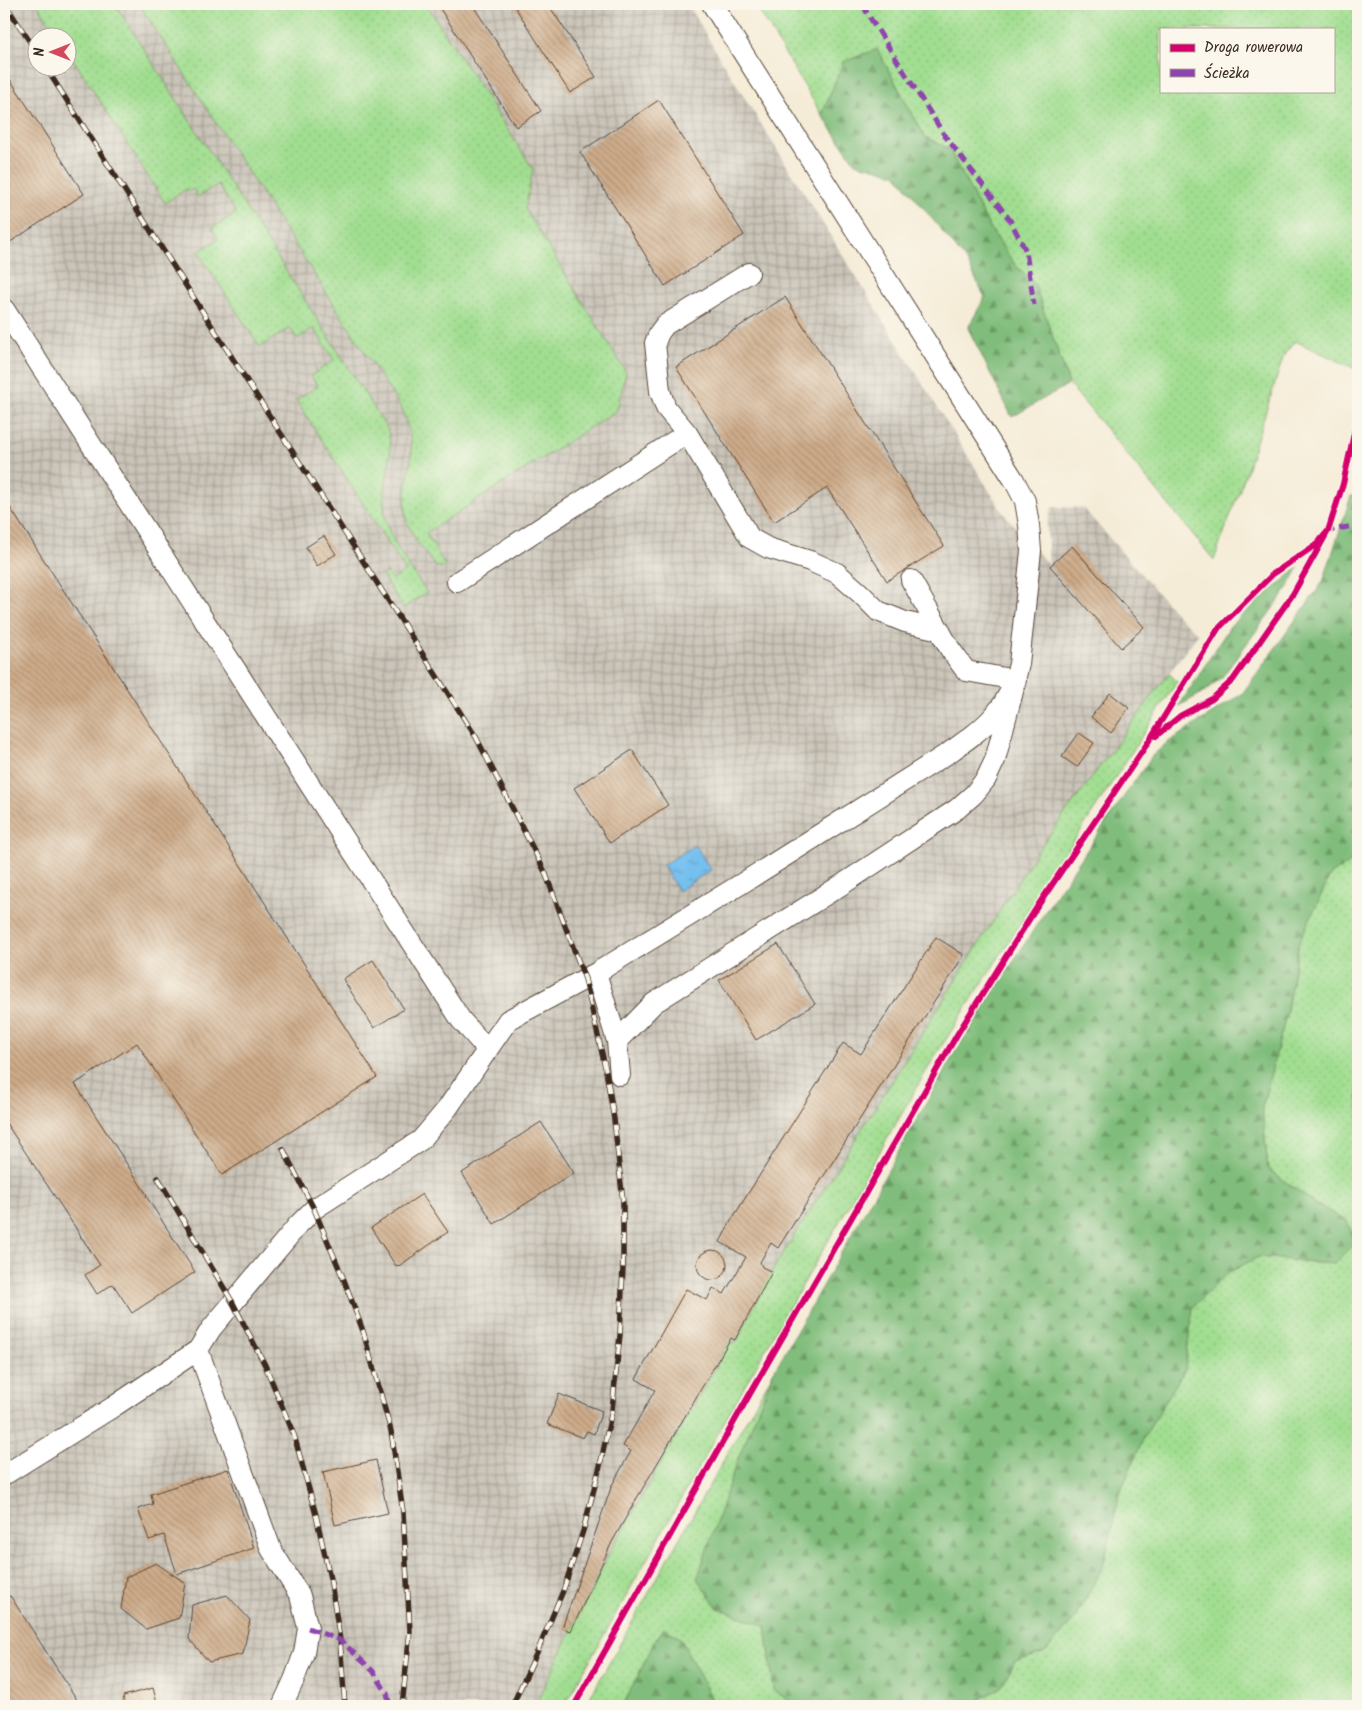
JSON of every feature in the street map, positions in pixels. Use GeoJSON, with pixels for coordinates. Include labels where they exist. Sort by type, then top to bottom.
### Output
{"type":"FeatureCollection","features":[{"type":"Feature","properties":{"kind":"lane"},"geometry":{"type":"LineString","coordinates":[[617,1042],[654,1003],[846,882],[957,809],[974,794],[986,779],[995,760],[1016,680],[1031,551],[1025,501],[1009,471],[712,4]]}},
{"type":"Feature","properties":{"kind":"lane"},"geometry":{"type":"LineString","coordinates":[[749,272],[665,325],[659,333],[655,343],[660,391],[666,408],[687,433],[750,538],[768,548],[837,573],[878,611],[905,622],[940,630]]}},
{"type":"Feature","properties":{"kind":"lane"},"geometry":{"type":"LineString","coordinates":[[4,309],[461,1020],[487,1049]]}},
{"type":"Feature","properties":{"kind":"lane"},"geometry":{"type":"LineString","coordinates":[[457,582],[687,433]]}},
{"type":"Feature","properties":{"kind":"lane"},"geometry":{"type":"LineString","coordinates":[[911,580],[950,649],[966,671],[1016,680]]}},
{"type":"Feature","properties":{"kind":"lane"},"geometry":{"type":"LineString","coordinates":[[4,1475],[113,1407],[198,1350],[211,1329],[298,1225],[314,1209],[421,1140],[446,1109],[508,1020],[596,973],[950,752],[983,729],[1001,708],[1016,680]]}},
{"type":"Feature","properties":{"kind":"lane"},"geometry":{"type":"LineString","coordinates":[[596,973],[617,1042],[620,1075]]}},
{"type":"Feature","properties":{"kind":"lane"},"geometry":{"type":"LineString","coordinates":[[198,1350],[271,1549],[300,1596],[308,1628],[304,1653],[282,1706]]}},
{"type":"Feature","properties":{"kind":"shaded area"},"geometry":{"type":"Polygon","coordinates":[[[4,4],[688,4],[1002,511],[1049,566],[1047,525],[1052,507],[1083,508],[1178,616],[1198,634],[1036,853],[772,1271],[735,1345],[730,1342],[609,1554],[535,1706],[4,1706],[4,4]]]}},
{"type":"Feature","properties":{"kind":"green space"},"geometry":{"type":"Polygon","coordinates":[[[37,4],[115,4],[387,428],[390,439],[390,460],[384,494],[385,516],[402,556],[427,593],[403,608],[382,575],[387,572],[392,580],[406,571],[296,400],[318,386],[311,376],[334,360],[314,328],[297,339],[290,328],[260,347],[198,252],[218,239],[212,228],[236,213],[218,184],[198,197],[194,189],[188,192],[186,189],[165,203],[78,67],[78,28],[53,28],[37,4]]]}},
{"type":"Feature","properties":{"kind":"green space"},"geometry":{"type":"Polygon","coordinates":[[[139,4],[426,4],[533,169],[525,209],[626,372],[617,410],[426,533],[445,565],[442,567],[435,566],[407,522],[405,501],[411,457],[411,438],[401,408],[139,4]]]}},
{"type":"Feature","properties":{"kind":"green space"},"geometry":{"type":"Polygon","coordinates":[[[755,4],[1358,4],[1358,370],[1295,341],[1284,355],[1247,470],[1214,560],[1069,384],[1034,283],[1016,266],[990,228],[949,149],[925,137],[877,50],[843,63],[822,115],[755,4]]]}},
{"type":"Feature","properties":{"kind":"green space"},"geometry":{"type":"Polygon","coordinates":[[[877,49],[925,137],[949,149],[990,228],[1016,266],[1034,283],[1069,384],[1012,417],[968,328],[985,297],[967,262],[896,174],[855,163],[822,115],[843,62],[877,49]]]}},
{"type":"Feature","properties":{"kind":"green space"},"geometry":{"type":"Polygon","coordinates":[[[1358,495],[1358,857],[1331,874],[1299,942],[1286,1015],[1262,1108],[1268,1169],[1317,1205],[1347,1221],[1356,1242],[1335,1264],[1258,1257],[1229,1272],[1193,1307],[1185,1369],[1144,1437],[1120,1492],[1103,1567],[1074,1620],[1045,1652],[1015,1662],[1001,1687],[968,1706],[796,1706],[774,1690],[766,1626],[718,1608],[697,1579],[736,1464],[774,1371],[953,1056],[1052,901],[1152,756],[1167,743],[1242,694],[1323,582],[1351,496],[1358,495]]]}},
{"type":"Feature","properties":{"kind":"green space"},"geometry":{"type":"Polygon","coordinates":[[[1299,567],[1288,588],[1222,677],[1204,692],[1179,706],[1231,625],[1299,567]]]}},
{"type":"Feature","properties":{"kind":"green space"},"geometry":{"type":"Polygon","coordinates":[[[1169,673],[1177,682],[935,1056],[761,1357],[564,1706],[535,1706],[609,1554],[730,1342],[735,1344],[772,1271],[1036,853],[1169,673]]]}},
{"type":"Feature","properties":{"kind":"green space"},"geometry":{"type":"Polygon","coordinates":[[[1358,857],[1358,1706],[968,1706],[1001,1687],[1015,1662],[1045,1652],[1103,1567],[1120,1492],[1144,1437],[1185,1369],[1192,1307],[1229,1272],[1258,1257],[1335,1264],[1347,1221],[1317,1205],[1268,1169],[1262,1108],[1286,1015],[1299,942],[1331,874],[1358,857]]]}},
{"type":"Feature","properties":{"kind":"green space"},"geometry":{"type":"Polygon","coordinates":[[[774,1371],[736,1464],[719,1608],[766,1626],[774,1690],[796,1706],[709,1706],[711,1697],[680,1638],[664,1628],[654,1643],[623,1706],[585,1706],[774,1371]]]}},
{"type":"Feature","properties":{"kind":"green space"},"geometry":{"type":"Polygon","coordinates":[[[664,1628],[680,1638],[711,1697],[709,1706],[623,1706],[654,1643],[664,1628]]]}},
{"type":"Feature","properties":{"kind":"water"},"geometry":{"type":"Polygon","coordinates":[[[695,845],[711,870],[678,891],[663,865],[695,845]]]}},
{"type":"Feature","properties":{"kind":"building"},"geometry":{"type":"Polygon","coordinates":[[[437,4],[472,4],[541,111],[516,127],[437,4]]]}},
{"type":"Feature","properties":{"kind":"building"},"geometry":{"type":"Polygon","coordinates":[[[513,4],[548,4],[596,77],[570,93],[513,4]]]}},
{"type":"Feature","properties":{"kind":"building"},"geometry":{"type":"Polygon","coordinates":[[[4,70],[84,194],[4,246],[4,70]]]}},
{"type":"Feature","properties":{"kind":"building"},"geometry":{"type":"Polygon","coordinates":[[[659,100],[744,235],[665,286],[580,152],[659,100]]]}},
{"type":"Feature","properties":{"kind":"building"},"geometry":{"type":"Polygon","coordinates":[[[785,297],[944,546],[887,581],[827,488],[774,522],[676,367],[785,297]]]}},
{"type":"Feature","properties":{"kind":"building"},"geometry":{"type":"Polygon","coordinates":[[[4,498],[377,1077],[222,1175],[137,1043],[75,1084],[195,1272],[132,1313],[113,1284],[97,1294],[85,1275],[100,1265],[4,1120],[4,498]]]}},
{"type":"Feature","properties":{"kind":"building"},"geometry":{"type":"Polygon","coordinates":[[[324,536],[336,554],[317,566],[306,547],[324,536]]]}},
{"type":"Feature","properties":{"kind":"building"},"geometry":{"type":"Polygon","coordinates":[[[1072,546],[1144,627],[1121,648],[1050,566],[1072,546]]]}},
{"type":"Feature","properties":{"kind":"building"},"geometry":{"type":"Polygon","coordinates":[[[1110,693],[1129,708],[1111,733],[1091,717],[1110,693]]]}},
{"type":"Feature","properties":{"kind":"building"},"geometry":{"type":"Polygon","coordinates":[[[1079,733],[1094,743],[1077,767],[1062,757],[1079,733]]]}},
{"type":"Feature","properties":{"kind":"building"},"geometry":{"type":"Polygon","coordinates":[[[632,750],[668,805],[610,843],[574,788],[632,750]]]}},
{"type":"Feature","properties":{"kind":"building"},"geometry":{"type":"Polygon","coordinates":[[[936,937],[964,955],[778,1248],[771,1243],[760,1262],[762,1267],[772,1272],[735,1340],[731,1338],[612,1542],[571,1631],[562,1628],[612,1485],[631,1451],[623,1446],[655,1390],[636,1379],[686,1289],[707,1300],[713,1288],[724,1294],[746,1257],[720,1242],[732,1219],[843,1043],[861,1054],[936,937]]]}},
{"type":"Feature","properties":{"kind":"building"},"geometry":{"type":"Polygon","coordinates":[[[778,944],[815,1004],[756,1040],[719,980],[778,944]]]}},
{"type":"Feature","properties":{"kind":"building"},"geometry":{"type":"Polygon","coordinates":[[[373,960],[404,1009],[374,1028],[343,979],[373,960]]]}},
{"type":"Feature","properties":{"kind":"building"},"geometry":{"type":"Polygon","coordinates":[[[541,1122],[574,1173],[494,1224],[462,1173],[541,1122]]]}},
{"type":"Feature","properties":{"kind":"building"},"geometry":{"type":"Polygon","coordinates":[[[422,1194],[448,1232],[399,1266],[396,1266],[371,1228],[422,1194]]]}},
{"type":"Feature","properties":{"kind":"building"},"geometry":{"type":"Polygon","coordinates":[[[712,1250],[723,1254],[727,1265],[723,1276],[712,1280],[701,1276],[697,1265],[701,1254],[712,1250]]]}},
{"type":"Feature","properties":{"kind":"building"},"geometry":{"type":"Polygon","coordinates":[[[559,1394],[602,1411],[594,1434],[587,1431],[583,1438],[547,1424],[559,1394]]]}},
{"type":"Feature","properties":{"kind":"building"},"geometry":{"type":"Polygon","coordinates":[[[376,1460],[388,1513],[335,1525],[323,1472],[376,1460]]]}},
{"type":"Feature","properties":{"kind":"building"},"geometry":{"type":"Polygon","coordinates":[[[228,1469],[254,1548],[177,1574],[164,1535],[149,1540],[138,1509],[153,1504],[151,1494],[228,1469]]]}},
{"type":"Feature","properties":{"kind":"building"},"geometry":{"type":"Polygon","coordinates":[[[156,1563],[185,1583],[179,1618],[146,1629],[121,1609],[126,1577],[156,1563]]]}},
{"type":"Feature","properties":{"kind":"building"},"geometry":{"type":"Polygon","coordinates":[[[4,1593],[11,1597],[81,1706],[4,1706],[4,1593]]]}},
{"type":"Feature","properties":{"kind":"building"},"geometry":{"type":"Polygon","coordinates":[[[227,1595],[250,1620],[243,1654],[209,1662],[189,1639],[192,1605],[227,1595]]]}},
{"type":"Feature","properties":{"kind":"building"},"geometry":{"type":"Polygon","coordinates":[[[153,1688],[158,1706],[125,1706],[123,1696],[153,1688]]]}},
{"type":"Feature","properties":{"kind":"railway"},"geometry":{"type":"LineString","coordinates":[[5,4],[28,39]]}},
{"type":"Feature","properties":{"kind":"railway"},"geometry":{"type":"LineString","coordinates":[[52,78],[476,737],[545,872],[585,979],[606,1071],[614,1119],[623,1202],[620,1335],[612,1410],[583,1531],[563,1591],[512,1706]]}},
{"type":"Feature","properties":{"kind":"railway"},"geometry":{"type":"LineString","coordinates":[[283,1149],[314,1209],[344,1280],[363,1331],[391,1431],[403,1512],[410,1631],[402,1706]]}},
{"type":"Feature","properties":{"kind":"railway"},"geometry":{"type":"LineString","coordinates":[[158,1178],[233,1303],[265,1365],[294,1435],[316,1515],[331,1583],[340,1640],[345,1706]]}},
{"type":"Feature","properties":{"kind":"marked path"},"geometry":{"type":"LineString","coordinates":[[863,4],[945,136],[1010,220],[1026,251],[1034,305]]}},
{"type":"Feature","properties":{"kind":"marked path"},"geometry":{"type":"LineString","coordinates":[[1326,534],[1328,531],[1358,525]]}},
{"type":"Feature","properties":{"kind":"marked path"},"geometry":{"type":"LineString","coordinates":[[308,1628],[340,1640],[373,1671],[387,1693],[390,1706]]}},
{"type":"Feature","properties":{"kind":"cycle path"},"geometry":{"type":"LineString","coordinates":[[1156,736],[1180,716],[1212,699],[1233,680],[1293,594],[1328,531],[1343,484],[1358,415]]}},
{"type":"Feature","properties":{"kind":"cycle path"},"geometry":{"type":"LineString","coordinates":[[574,1706],[751,1392],[958,1033],[1037,907],[1147,744],[1218,629],[1273,574],[1317,544],[1328,531]]}}]}
